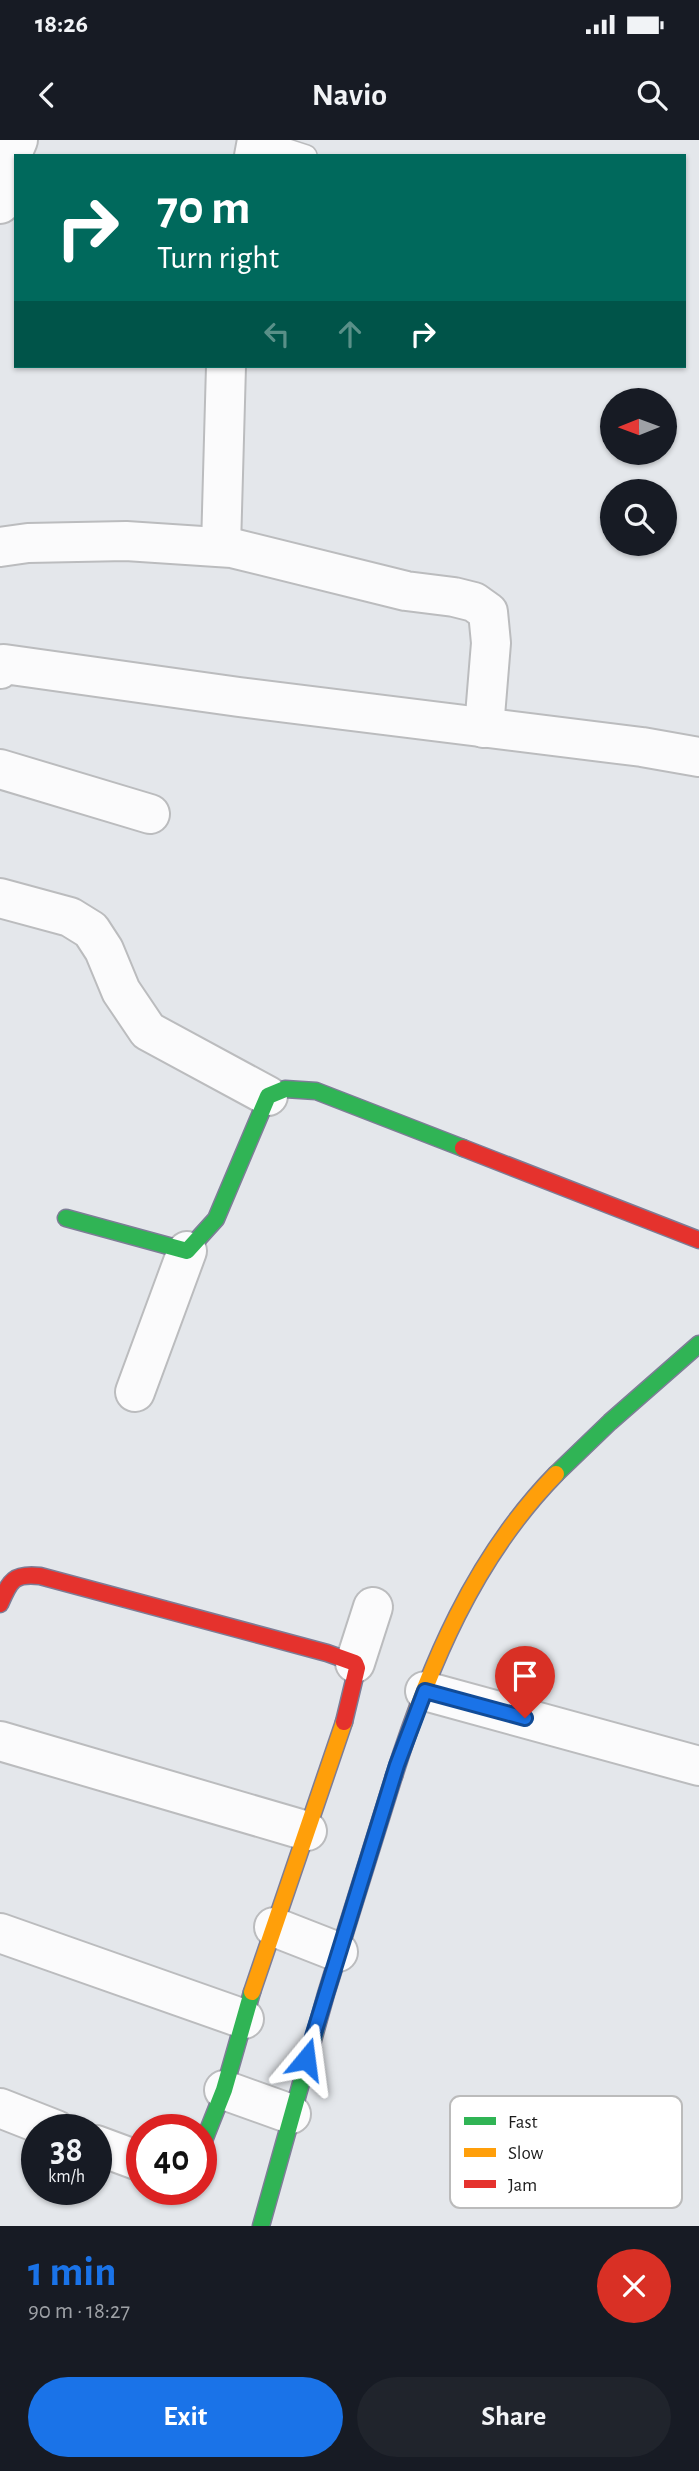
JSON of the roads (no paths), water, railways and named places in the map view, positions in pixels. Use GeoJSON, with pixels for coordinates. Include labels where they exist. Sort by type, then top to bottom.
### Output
{"type":"FeatureCollection","features":[{"type":"Feature","properties":{"kind":"street"},"geometry":{"type":"LineString","coordinates":[[0,204],[4,173],[18,140]]}},
{"type":"Feature","properties":{"kind":"street"},"geometry":{"type":"LineString","coordinates":[[221,547],[226,368]]}},
{"type":"Feature","properties":{"kind":"street"},"geometry":{"type":"LineString","coordinates":[[0,547],[28,542],[126,541],[221,547],[406,591],[474,602],[488,612],[491,643],[484,728]]}},
{"type":"Feature","properties":{"kind":"street"},"geometry":{"type":"LineString","coordinates":[[1,661],[484,728],[642,747],[699,757]]}},
{"type":"Feature","properties":{"kind":"street"},"geometry":{"type":"LineString","coordinates":[[0,769],[150,814]]}},
{"type":"Feature","properties":{"kind":"street"},"geometry":{"type":"LineString","coordinates":[[0,898],[70,917],[91,930],[104,950],[121,991],[148,1031],[268,1096]]}},
{"type":"Feature","properties":{"kind":"street"},"geometry":{"type":"LineString","coordinates":[[135,1392],[187,1251],[216,1219],[268,1096],[285,1089],[316,1091],[699,1240]]}},
{"type":"Feature","properties":{"kind":"street"},"geometry":{"type":"LineString","coordinates":[[66,1218],[187,1251]]}},
{"type":"Feature","properties":{"kind":"street"},"geometry":{"type":"LineString","coordinates":[[261,2226],[287,2113],[336,1951],[397,1765],[453,1623],[480,1574],[525,1506],[585,1446],[699,1344]]}},
{"type":"Feature","properties":{"kind":"street"},"geometry":{"type":"LineString","coordinates":[[0,1604],[10,1580],[25,1574],[40,1576],[220,1623],[355,1663]]}},
{"type":"Feature","properties":{"kind":"street"},"geometry":{"type":"LineString","coordinates":[[217,2120],[232,2093],[248,2002],[286,1932],[307,1831],[346,1717],[357,1668],[355,1663],[373,1606]]}},
{"type":"Feature","properties":{"kind":"street"},"geometry":{"type":"LineString","coordinates":[[425,1691],[699,1766]]}},
{"type":"Feature","properties":{"kind":"street"},"geometry":{"type":"LineString","coordinates":[[0,1741],[307,1831]]}},
{"type":"Feature","properties":{"kind":"street"},"geometry":{"type":"LineString","coordinates":[[286,1932],[336,1951]]}},
{"type":"Feature","properties":{"kind":"street"},"geometry":{"type":"LineString","coordinates":[[0,1933],[244,2019]]}},
{"type":"Feature","properties":{"kind":"street"},"geometry":{"type":"LineString","coordinates":[[232,2093],[287,2113]]}},
{"type":"Feature","properties":{"kind":"street"},"geometry":{"type":"LineString","coordinates":[[0,2108],[21,2116]]}},
{"type":"Feature","properties":{"kind":"lane"},"geometry":{"type":"LineString","coordinates":[[257,140],[300,154]]}}]}
